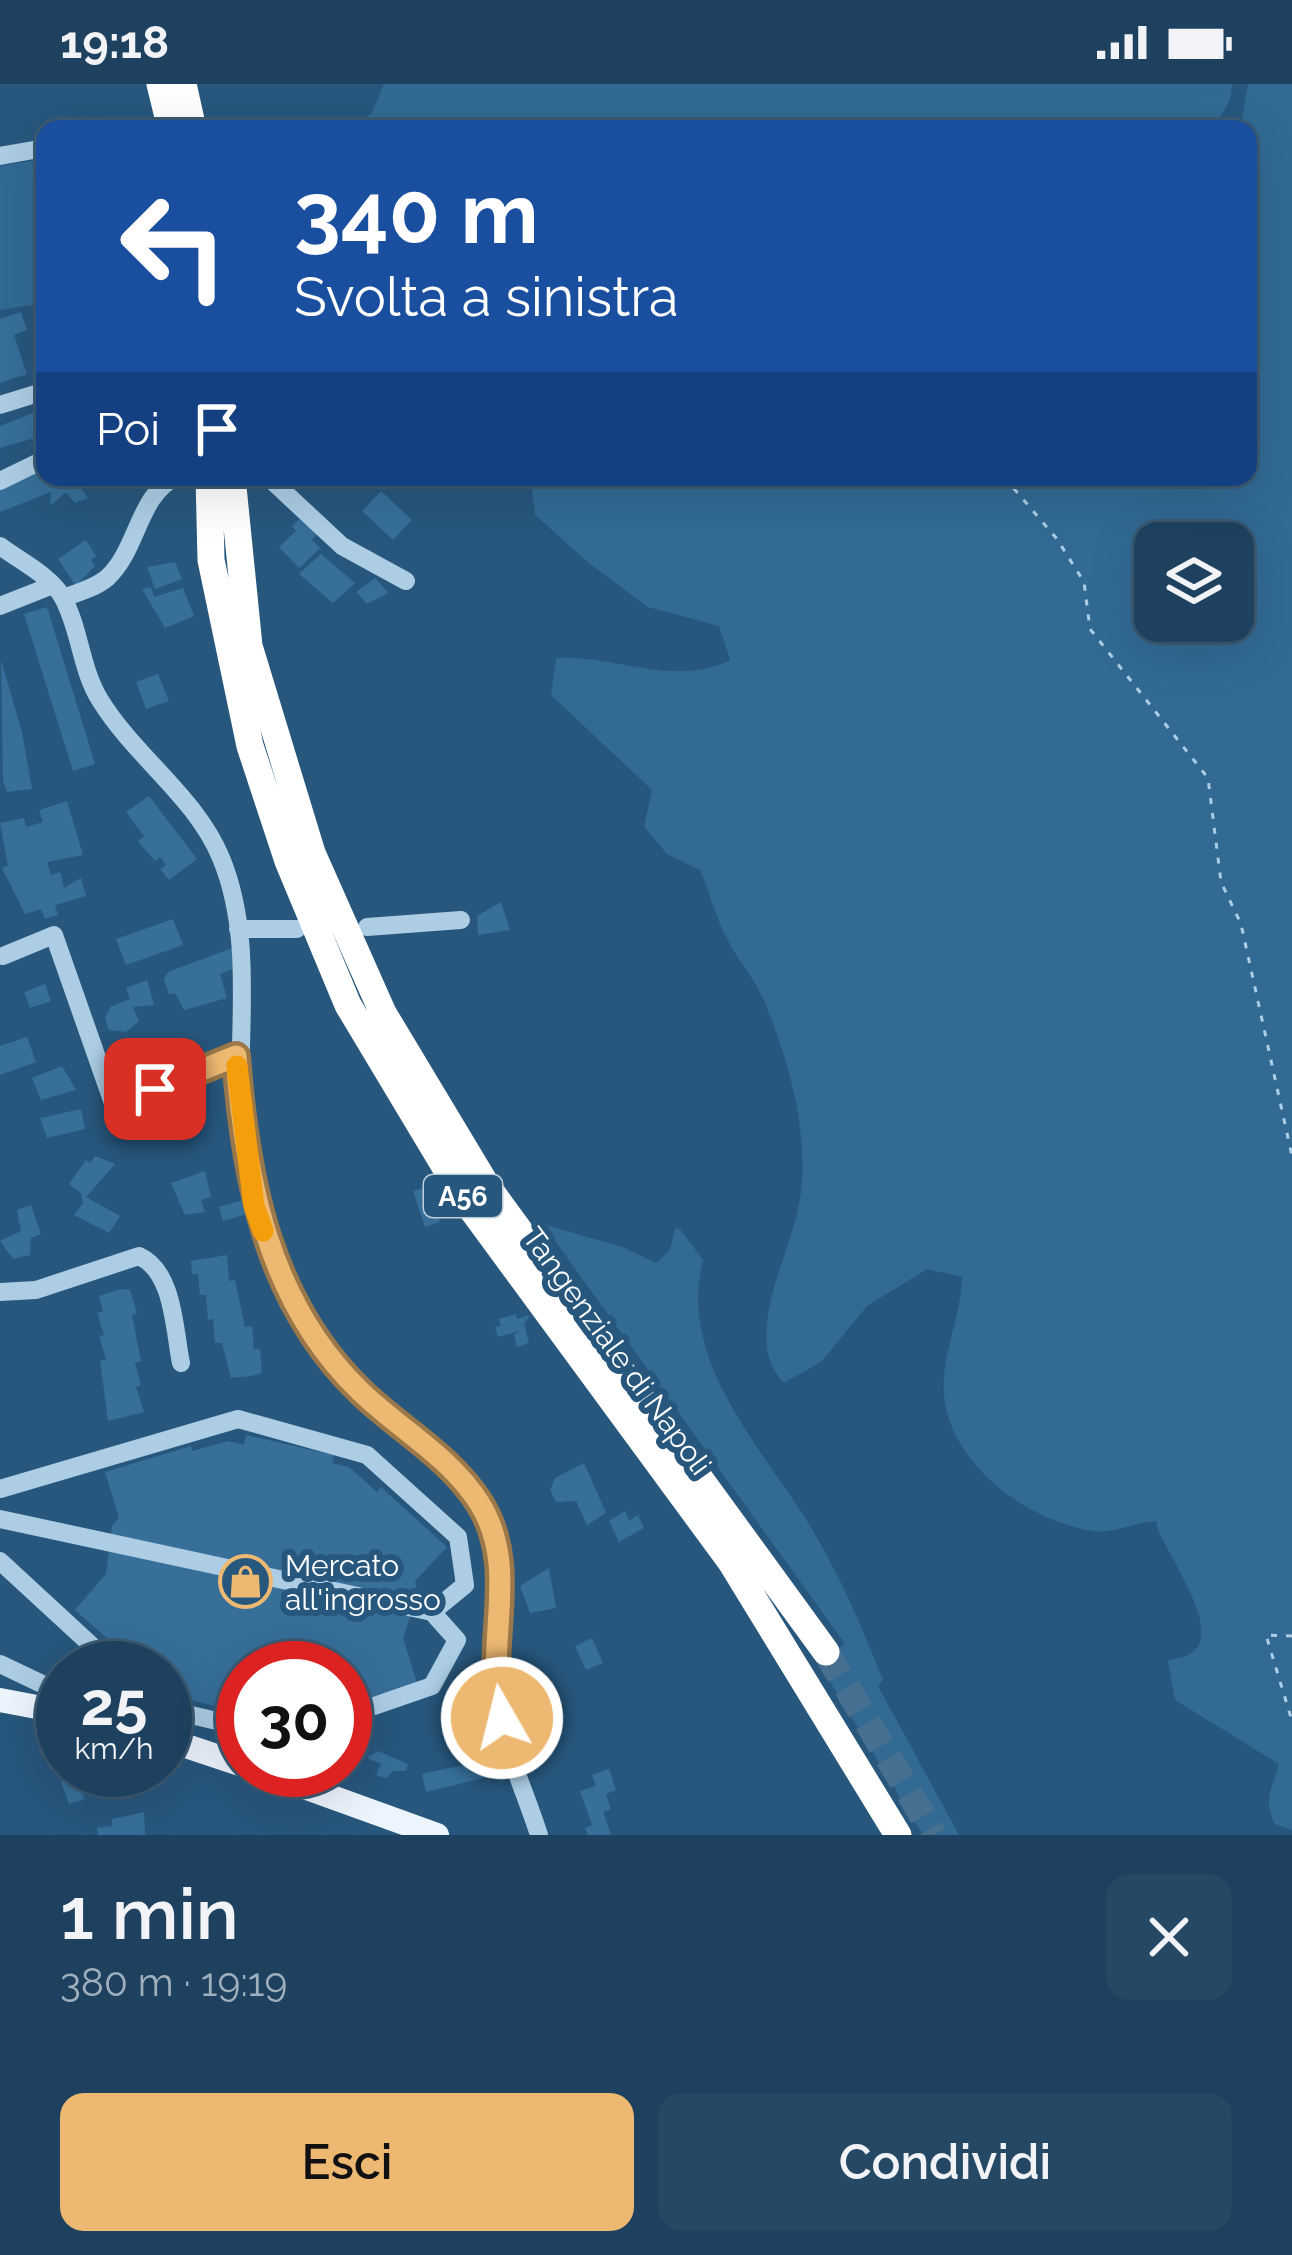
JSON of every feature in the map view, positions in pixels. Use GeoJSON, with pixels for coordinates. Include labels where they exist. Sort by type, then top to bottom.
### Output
{"type":"FeatureCollection","features":[{"type":"Feature","properties":{"kind":"highway"},"geometry":{"type":"LineString","coordinates":[[160,84],[168,120]]}},
{"type":"Feature","properties":{"kind":"highway"},"geometry":{"type":"LineString","coordinates":[[184,84],[191,120]]}},
{"type":"Feature","properties":{"kind":"highway","name":"Tangenziale di Napoli"},"geometry":{"type":"LineString","coordinates":[[209,486],[211,560],[250,746],[288,861],[348,1005],[465,1200],[731,1562],[898,1835]]}},
{"type":"Feature","properties":{"kind":"highway","name":"Tangenziale di Napoli"},"geometry":{"type":"LineString","coordinates":[[233,486],[249,646],[313,853],[382,1012],[487,1186],[826,1652]]}},
{"type":"Feature","properties":{"kind":"main road"},"geometry":{"type":"LineString","coordinates":[[0,1700],[36,1707]]}},
{"type":"Feature","properties":{"kind":"main road"},"geometry":{"type":"LineString","coordinates":[[332,1797],[437,1835]]}},
{"type":"Feature","properties":{"kind":"street"},"geometry":{"type":"LineString","coordinates":[[0,156],[36,150]]}},
{"type":"Feature","properties":{"kind":"street"},"geometry":{"type":"LineString","coordinates":[[0,406],[36,394]]}},
{"type":"Feature","properties":{"kind":"street"},"geometry":{"type":"LineString","coordinates":[[0,481],[36,463]]}},
{"type":"Feature","properties":{"kind":"street"},"geometry":{"type":"LineString","coordinates":[[1,604],[103,583],[122,561],[158,486]]}},
{"type":"Feature","properties":{"kind":"street"},"geometry":{"type":"LineString","coordinates":[[278,486],[342,546],[406,581]]}},
{"type":"Feature","properties":{"kind":"street"},"geometry":{"type":"LineString","coordinates":[[0,546],[58,592],[96,694],[120,731],[206,827],[223,862],[238,928],[236,1056],[254,1206],[282,1278],[357,1388],[458,1473],[482,1506],[495,1538],[503,1584],[492,1641],[495,1692],[539,1835]]}},
{"type":"Feature","properties":{"kind":"street"},"geometry":{"type":"LineString","coordinates":[[367,927],[461,920]]}},
{"type":"Feature","properties":{"kind":"street"},"geometry":{"type":"LineString","coordinates":[[238,928],[297,929]]}},
{"type":"Feature","properties":{"kind":"street"},"geometry":{"type":"LineString","coordinates":[[3,956],[54,935],[114,1106],[236,1056]]}},
{"type":"Feature","properties":{"kind":"street"},"geometry":{"type":"LineString","coordinates":[[0,1292],[36,1290],[139,1256],[152,1262],[166,1289],[181,1363]]}},
{"type":"Feature","properties":{"kind":"street"},"geometry":{"type":"LineString","coordinates":[[0,1489],[238,1419],[367,1455],[458,1537],[465,1585],[432,1612]]}},
{"type":"Feature","properties":{"kind":"street"},"geometry":{"type":"LineString","coordinates":[[0,1519],[432,1612],[458,1640],[432,1685],[372,1707]]}},
{"type":"Feature","properties":{"kind":"street"},"geometry":{"type":"LineString","coordinates":[[0,1561],[87,1641]]}},
{"type":"Feature","properties":{"kind":"street"},"geometry":{"type":"LineString","coordinates":[[0,1664],[36,1681]]}},
{"type":"Feature","properties":{"kind":"street"},"geometry":{"type":"LineString","coordinates":[[0,1677],[36,1684]]}},
{"type":"Feature","properties":{"kind":"path"},"geometry":{"type":"LineString","coordinates":[[1012,486],[1057,539],[1084,583],[1090,629],[1208,778],[1221,883],[1241,924],[1292,1156]]}},
{"type":"Feature","properties":{"kind":"path"},"geometry":{"type":"LineString","coordinates":[[1292,1636],[1266,1635],[1292,1721]]}},
{"type":"Feature","properties":{"kind":"shaded area"},"geometry":{"type":"Polygon","coordinates":[[[384,84],[1232,84],[1230,100],[1218,120],[362,120],[372,113],[384,84]]]}},
{"type":"Feature","properties":{"kind":"shaded area"},"geometry":{"type":"Polygon","coordinates":[[[1248,84],[1292,84],[1292,1830],[1275,1824],[1269,1807],[1279,1764],[1175,1700],[1168,1661],[1186,1656],[1198,1645],[1201,1630],[1198,1611],[1156,1521],[1093,1531],[1040,1514],[990,1480],[955,1433],[946,1406],[944,1377],[962,1277],[927,1269],[867,1306],[821,1362],[784,1383],[771,1364],[768,1318],[797,1215],[802,1168],[795,1096],[782,1049],[761,995],[723,931],[700,870],[667,854],[644,827],[652,790],[551,695],[556,658],[666,671],[708,668],[730,660],[719,626],[648,607],[535,515],[532,486],[1257,486],[1257,120],[1242,120],[1248,84]]]}},
{"type":"Feature","properties":{"kind":"shaded area"},"geometry":{"type":"Polygon","coordinates":[[[36,160],[36,304],[0,310],[0,166],[36,160]]]}},
{"type":"Feature","properties":{"kind":"shaded area"},"geometry":{"type":"Polygon","coordinates":[[[543,1224],[625,1248],[656,1263],[670,1250],[675,1228],[680,1229],[703,1260],[698,1298],[714,1371],[731,1406],[826,1553],[883,1680],[878,1686],[959,1835],[923,1835],[818,1662],[845,1644],[543,1224]]]}},
{"type":"Feature","properties":{"kind":"building"},"geometry":{"type":"Polygon","coordinates":[[[21,312],[27,330],[14,335],[27,374],[0,383],[0,319],[21,312]]]}},
{"type":"Feature","properties":{"kind":"building"},"geometry":{"type":"Polygon","coordinates":[[[36,412],[36,438],[0,448],[0,426],[36,412]]]}},
{"type":"Feature","properties":{"kind":"building"},"geometry":{"type":"Polygon","coordinates":[[[36,473],[36,486],[80,486],[88,498],[75,503],[66,492],[50,506],[51,492],[0,512],[0,487],[36,473]]]}},
{"type":"Feature","properties":{"kind":"building"},"geometry":{"type":"Polygon","coordinates":[[[381,491],[412,520],[393,540],[362,511],[381,491]]]}},
{"type":"Feature","properties":{"kind":"building"},"geometry":{"type":"Polygon","coordinates":[[[299,519],[318,533],[312,540],[320,548],[299,568],[279,547],[296,531],[292,526],[299,519]]]}},
{"type":"Feature","properties":{"kind":"building"},"geometry":{"type":"Polygon","coordinates":[[[86,540],[96,556],[91,560],[95,566],[76,586],[58,559],[86,540]]]}},
{"type":"Feature","properties":{"kind":"building"},"geometry":{"type":"Polygon","coordinates":[[[321,554],[355,583],[333,603],[299,574],[321,554]]]}},
{"type":"Feature","properties":{"kind":"building"},"geometry":{"type":"Polygon","coordinates":[[[175,562],[182,579],[155,589],[147,567],[175,562]]]}},
{"type":"Feature","properties":{"kind":"building"},"geometry":{"type":"Polygon","coordinates":[[[375,578],[388,593],[367,604],[356,592],[375,578]]]}},
{"type":"Feature","properties":{"kind":"building"},"geometry":{"type":"Polygon","coordinates":[[[151,587],[154,597],[183,588],[194,616],[165,628],[142,589],[151,587]]]}},
{"type":"Feature","properties":{"kind":"building"},"geometry":{"type":"Polygon","coordinates":[[[47,607],[95,764],[73,771],[24,614],[47,607]]]}},
{"type":"Feature","properties":{"kind":"building"},"geometry":{"type":"Polygon","coordinates":[[[1,660],[32,789],[7,792],[3,781],[1,660]]]}},
{"type":"Feature","properties":{"kind":"building"},"geometry":{"type":"Polygon","coordinates":[[[158,674],[169,701],[146,709],[136,682],[158,674]]]}},
{"type":"Feature","properties":{"kind":"building"},"geometry":{"type":"Polygon","coordinates":[[[149,796],[197,859],[169,880],[160,869],[166,865],[160,857],[155,861],[138,841],[144,836],[126,812],[149,796]]]}},
{"type":"Feature","properties":{"kind":"building"},"geometry":{"type":"Polygon","coordinates":[[[67,801],[83,855],[47,862],[51,875],[60,872],[64,888],[81,878],[86,896],[55,905],[58,915],[45,919],[41,909],[25,914],[2,868],[8,866],[0,823],[24,818],[26,827],[43,822],[39,810],[67,801]]]}},
{"type":"Feature","properties":{"kind":"building"},"geometry":{"type":"Polygon","coordinates":[[[501,902],[510,930],[478,935],[477,916],[501,902]]]}},
{"type":"Feature","properties":{"kind":"building"},"geometry":{"type":"Polygon","coordinates":[[[173,919],[183,945],[126,965],[116,939],[173,919]]]}},
{"type":"Feature","properties":{"kind":"building"},"geometry":{"type":"Polygon","coordinates":[[[232,948],[233,969],[220,974],[227,998],[184,1010],[175,993],[169,995],[164,979],[168,972],[232,948]]]}},
{"type":"Feature","properties":{"kind":"building"},"geometry":{"type":"Polygon","coordinates":[[[147,980],[154,1005],[133,1007],[139,1021],[126,1032],[109,1030],[105,1018],[110,1007],[130,999],[126,988],[147,980]]]}},
{"type":"Feature","properties":{"kind":"building"},"geometry":{"type":"Polygon","coordinates":[[[45,984],[51,1001],[30,1008],[24,992],[45,984]]]}},
{"type":"Feature","properties":{"kind":"building"},"geometry":{"type":"Polygon","coordinates":[[[27,1037],[36,1062],[0,1075],[0,1046],[27,1037]]]}},
{"type":"Feature","properties":{"kind":"building"},"geometry":{"type":"Polygon","coordinates":[[[161,1041],[169,1065],[131,1081],[123,1056],[161,1041]]]}},
{"type":"Feature","properties":{"kind":"building"},"geometry":{"type":"Polygon","coordinates":[[[62,1066],[76,1090],[41,1100],[32,1078],[62,1066]]]}},
{"type":"Feature","properties":{"kind":"building"},"geometry":{"type":"Polygon","coordinates":[[[81,1109],[85,1129],[47,1138],[40,1118],[81,1109]]]}},
{"type":"Feature","properties":{"kind":"building"},"geometry":{"type":"Polygon","coordinates":[[[95,1156],[115,1164],[86,1197],[120,1216],[109,1233],[74,1215],[83,1203],[81,1193],[69,1184],[86,1160],[90,1163],[95,1156]]]}},
{"type":"Feature","properties":{"kind":"building"},"geometry":{"type":"Polygon","coordinates":[[[205,1171],[211,1197],[201,1200],[205,1212],[185,1215],[171,1183],[205,1171]]]}},
{"type":"Feature","properties":{"kind":"building"},"geometry":{"type":"Polygon","coordinates":[[[428,1187],[440,1222],[425,1227],[413,1191],[428,1187]]]}},
{"type":"Feature","properties":{"kind":"building"},"geometry":{"type":"Polygon","coordinates":[[[247,1199],[251,1213],[223,1221],[219,1207],[247,1199]]]}},
{"type":"Feature","properties":{"kind":"building"},"geometry":{"type":"Polygon","coordinates":[[[31,1205],[41,1234],[31,1238],[30,1255],[13,1259],[0,1241],[21,1231],[17,1210],[31,1205]]]}},
{"type":"Feature","properties":{"kind":"building"},"geometry":{"type":"Polygon","coordinates":[[[227,1255],[229,1281],[235,1280],[245,1327],[252,1326],[254,1349],[260,1349],[262,1373],[250,1376],[231,1378],[222,1343],[215,1343],[213,1319],[208,1320],[206,1295],[200,1295],[198,1274],[192,1274],[191,1261],[227,1255]]]}},
{"type":"Feature","properties":{"kind":"building"},"geometry":{"type":"Polygon","coordinates":[[[130,1290],[137,1313],[132,1315],[141,1385],[136,1387],[144,1412],[108,1421],[100,1361],[106,1359],[99,1336],[104,1335],[97,1313],[103,1311],[99,1296],[130,1290]]]}},
{"type":"Feature","properties":{"kind":"building"},"geometry":{"type":"Polygon","coordinates":[[[516,1314],[517,1319],[530,1315],[524,1324],[529,1343],[517,1347],[514,1335],[519,1331],[498,1337],[495,1327],[501,1326],[499,1319],[516,1314]]]}},
{"type":"Feature","properties":{"kind":"building"},"geometry":{"type":"Polygon","coordinates":[[[246,1435],[334,1455],[332,1463],[349,1467],[377,1492],[381,1487],[447,1547],[415,1581],[418,1593],[403,1638],[417,1683],[372,1697],[372,1641],[216,1641],[216,1706],[192,1701],[192,1641],[110,1641],[75,1610],[106,1574],[112,1526],[119,1518],[105,1472],[191,1446],[192,1451],[228,1441],[244,1445],[246,1435]]]}},
{"type":"Feature","properties":{"kind":"building"},"geometry":{"type":"Polygon","coordinates":[[[584,1463],[606,1513],[587,1525],[576,1501],[556,1502],[550,1490],[555,1478],[584,1463]]]}},
{"type":"Feature","properties":{"kind":"building"},"geometry":{"type":"Polygon","coordinates":[[[625,1511],[629,1521],[638,1515],[644,1528],[619,1542],[609,1521],[625,1511]]]}},
{"type":"Feature","properties":{"kind":"building"},"geometry":{"type":"Polygon","coordinates":[[[549,1568],[556,1608],[530,1613],[520,1586],[549,1568]]]}},
{"type":"Feature","properties":{"kind":"building"},"geometry":{"type":"Polygon","coordinates":[[[592,1638],[603,1663],[586,1670],[575,1646],[592,1638]]]}},
{"type":"Feature","properties":{"kind":"building"},"geometry":{"type":"Polygon","coordinates":[[[476,1673],[487,1675],[485,1686],[512,1771],[426,1792],[422,1774],[468,1764],[458,1741],[475,1736],[472,1726],[458,1729],[453,1711],[468,1709],[469,1716],[476,1715],[471,1693],[476,1673]]]}},
{"type":"Feature","properties":{"kind":"building"},"geometry":{"type":"Polygon","coordinates":[[[378,1751],[408,1764],[406,1771],[393,1771],[386,1778],[376,1775],[381,1764],[372,1760],[378,1751]]]}},
{"type":"Feature","properties":{"kind":"building"},"geometry":{"type":"Polygon","coordinates":[[[609,1769],[616,1790],[606,1794],[611,1809],[603,1812],[611,1835],[588,1835],[585,1828],[592,1825],[580,1791],[596,1786],[592,1775],[609,1769]]]}},
{"type":"Feature","properties":{"kind":"building"},"geometry":{"type":"Polygon","coordinates":[[[144,1812],[145,1835],[98,1835],[97,1828],[112,1826],[112,1819],[144,1812]]]}},
{"type":"Feature","properties":{"kind":"tunnel"},"geometry":{"type":"LineString","coordinates":[[826,1652],[934,1835]]}},
{"type":"Feature","properties":{"kind":"slow traffic"},"geometry":{"type":"LineString","coordinates":[[237,1066],[254,1206],[263,1231]]}},
{"type":"Feature","properties":{"kind":"place","name":"Mercato all'ingrosso"},"geometry":{"type":"Point","coordinates":[246,1582]}},
{"type":"Feature","properties":{"kind":"route"},"geometry":{"type":"LineString","coordinates":[[155,1089],[236,1056],[254,1206],[282,1278],[317,1336],[357,1388],[458,1473],[482,1506],[495,1538],[503,1584],[492,1641],[502,1718]]}}]}
